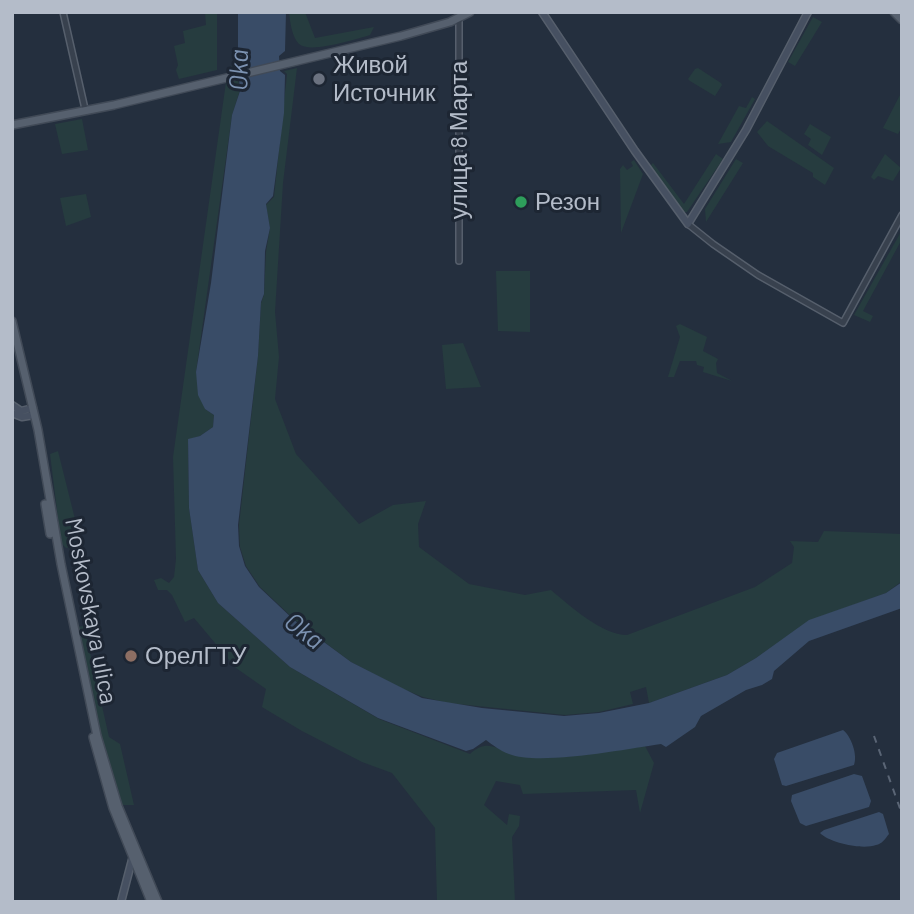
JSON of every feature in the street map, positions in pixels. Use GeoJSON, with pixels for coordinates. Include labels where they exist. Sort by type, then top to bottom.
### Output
{"type":"FeatureCollection","features":[{"type":"Feature","properties":{"kind":"main road"},"geometry":{"type":"LineString","coordinates":[[12,125],[115,105],[298,60],[458,19],[470,12]]}},
{"type":"Feature","properties":{"kind":"main road"},"geometry":{"type":"LineString","coordinates":[[542,12],[635,151],[688,224],[746,130],[808,12]]}},
{"type":"Feature","properties":{"kind":"main road"},"geometry":{"type":"LineString","coordinates":[[894,12],[902,20]]}},
{"type":"Feature","properties":{"kind":"main road","name":"Moskovskaya ulica"},"geometry":{"type":"LineString","coordinates":[[12,321],[20,413]]}},
{"type":"Feature","properties":{"kind":"main road","name":"Moskovskaya ulica"},"geometry":{"type":"LineString","coordinates":[[12,342],[20,413],[77,654],[105,764],[152,902]]}},
{"type":"Feature","properties":{"kind":"main road"},"geometry":{"type":"LineString","coordinates":[[121,902],[134,854]]}},
{"type":"Feature","properties":{"kind":"main road","name":"Moskovskaya ulica"},"geometry":{"type":"LineString","coordinates":[[134,854],[158,902]]}},
{"type":"Feature","properties":{"kind":"street"},"geometry":{"type":"LineString","coordinates":[[63,12],[85,109]]}},
{"type":"Feature","properties":{"kind":"street","name":"улица 8 Марта"},"geometry":{"type":"LineString","coordinates":[[458,19],[459,261]]}},
{"type":"Feature","properties":{"kind":"street"},"geometry":{"type":"LineString","coordinates":[[688,224],[758,275],[843,323],[902,215]]}},
{"type":"Feature","properties":{"kind":"green space"},"geometry":{"type":"Polygon","coordinates":[[[205,12],[217,12],[217,70],[179,79],[174,46],[185,43],[183,31],[206,25],[205,12]]]}},
{"type":"Feature","properties":{"kind":"green space"},"geometry":{"type":"Polygon","coordinates":[[[289,12],[305,12],[315,38],[374,27],[370,35],[355,40],[323,47],[305,47],[299,44],[295,37],[289,12]]]}},
{"type":"Feature","properties":{"kind":"green space"},"geometry":{"type":"Polygon","coordinates":[[[813,17],[822,22],[795,66],[788,62],[813,17]]]}},
{"type":"Feature","properties":{"kind":"green space"},"geometry":{"type":"Polygon","coordinates":[[[235,65],[240,90],[232,115],[196,372],[205,409],[214,415],[213,427],[188,440],[189,508],[198,570],[218,603],[290,667],[379,719],[470,754],[484,746],[516,756],[540,758],[645,746],[654,763],[640,813],[636,790],[523,794],[520,785],[496,781],[484,805],[507,825],[509,814],[520,816],[519,826],[512,837],[515,902],[437,902],[435,828],[392,773],[362,762],[262,707],[266,689],[236,668],[194,618],[185,622],[172,595],[167,590],[158,590],[154,580],[161,578],[169,583],[174,577],[176,559],[173,457],[228,68],[235,65]]]}},
{"type":"Feature","properties":{"kind":"green space"},"geometry":{"type":"Polygon","coordinates":[[[297,68],[283,183],[275,312],[279,357],[275,399],[296,454],[359,524],[393,505],[426,501],[418,524],[419,547],[469,584],[525,595],[551,590],[597,625],[617,634],[627,635],[755,587],[792,563],[794,547],[790,541],[818,542],[824,531],[902,534],[902,581],[886,593],[809,621],[727,675],[649,703],[646,687],[630,692],[633,704],[599,712],[565,715],[448,703],[423,697],[351,662],[295,620],[260,587],[246,566],[240,547],[239,525],[270,228],[266,205],[274,197],[287,74],[284,71],[297,68]]]}},
{"type":"Feature","properties":{"kind":"green space"},"geometry":{"type":"Polygon","coordinates":[[[698,68],[721,83],[715,96],[688,79],[698,68]]]}},
{"type":"Feature","properties":{"kind":"green space"},"geometry":{"type":"Polygon","coordinates":[[[902,91],[902,127],[898,134],[883,128],[902,91]]]}},
{"type":"Feature","properties":{"kind":"green space"},"geometry":{"type":"Polygon","coordinates":[[[752,97],[755,99],[731,142],[718,144],[739,106],[746,108],[752,97]]]}},
{"type":"Feature","properties":{"kind":"green space"},"geometry":{"type":"Polygon","coordinates":[[[82,119],[88,150],[62,154],[55,124],[82,119]]]}},
{"type":"Feature","properties":{"kind":"green space"},"geometry":{"type":"Polygon","coordinates":[[[767,121],[834,168],[825,185],[813,177],[813,173],[768,146],[757,132],[767,121]]]}},
{"type":"Feature","properties":{"kind":"green space"},"geometry":{"type":"Polygon","coordinates":[[[810,124],[831,137],[822,155],[808,145],[811,139],[804,134],[810,124]]]}},
{"type":"Feature","properties":{"kind":"green space"},"geometry":{"type":"Polygon","coordinates":[[[716,154],[723,159],[687,212],[684,212],[650,166],[653,163],[684,204],[716,154]]]}},
{"type":"Feature","properties":{"kind":"green space"},"geometry":{"type":"Polygon","coordinates":[[[885,154],[901,168],[893,181],[878,176],[874,180],[871,177],[885,154]]]}},
{"type":"Feature","properties":{"kind":"green space"},"geometry":{"type":"Polygon","coordinates":[[[736,159],[743,163],[706,222],[705,209],[736,159]]]}},
{"type":"Feature","properties":{"kind":"green space"},"geometry":{"type":"Polygon","coordinates":[[[634,160],[643,174],[621,233],[620,169],[623,165],[627,170],[633,166],[631,162],[634,160]]]}},
{"type":"Feature","properties":{"kind":"green space"},"geometry":{"type":"Polygon","coordinates":[[[86,194],[91,217],[66,226],[60,198],[86,194]]]}},
{"type":"Feature","properties":{"kind":"green space"},"geometry":{"type":"Polygon","coordinates":[[[902,230],[902,239],[863,311],[873,316],[870,322],[854,315],[902,230]]]}},
{"type":"Feature","properties":{"kind":"green space"},"geometry":{"type":"Polygon","coordinates":[[[496,271],[530,271],[530,332],[498,331],[496,271]]]}},
{"type":"Feature","properties":{"kind":"green space"},"geometry":{"type":"Polygon","coordinates":[[[680,324],[707,337],[703,351],[718,359],[717,373],[732,381],[703,372],[704,367],[697,365],[696,361],[680,361],[674,377],[668,377],[680,337],[676,326],[680,324]]]}},
{"type":"Feature","properties":{"kind":"green space"},"geometry":{"type":"Polygon","coordinates":[[[463,343],[481,387],[446,389],[442,345],[463,343]]]}},
{"type":"Feature","properties":{"kind":"green space"},"geometry":{"type":"Polygon","coordinates":[[[58,451],[78,531],[74,546],[66,548],[61,543],[50,454],[58,451]]]}},
{"type":"Feature","properties":{"kind":"green space"},"geometry":{"type":"Polygon","coordinates":[[[84,626],[109,737],[120,744],[134,805],[121,805],[100,737],[77,627],[84,626]]]}},
{"type":"Feature","properties":{"kind":"water","name":"Oka"},"geometry":{"type":"Polygon","coordinates":[[[238,12],[286,12],[285,51],[279,56],[280,71],[285,75],[284,113],[273,196],[266,204],[270,228],[265,251],[258,356],[238,525],[239,546],[245,566],[259,587],[294,620],[351,662],[422,698],[482,708],[564,716],[599,713],[649,703],[727,675],[809,620],[886,593],[902,582],[902,608],[809,641],[774,671],[772,679],[746,690],[701,716],[695,727],[666,747],[661,744],[540,758],[509,754],[486,740],[466,751],[378,718],[290,667],[218,603],[198,570],[189,508],[188,439],[200,436],[213,427],[214,415],[205,409],[198,395],[196,372],[211,283],[232,115],[240,91],[238,12]]]}},
{"type":"Feature","properties":{"kind":"water"},"geometry":{"type":"Polygon","coordinates":[[[843,730],[853,746],[854,765],[782,785],[774,759],[777,753],[843,730]]]}},
{"type":"Feature","properties":{"kind":"water"},"geometry":{"type":"Polygon","coordinates":[[[854,774],[862,776],[871,801],[869,807],[806,826],[800,823],[791,801],[792,795],[854,774]]]}},
{"type":"Feature","properties":{"kind":"water"},"geometry":{"type":"Polygon","coordinates":[[[879,812],[883,814],[889,834],[878,844],[863,847],[846,845],[820,833],[824,830],[879,812]]]}},
{"type":"Feature","properties":{"kind":"railway"},"geometry":{"type":"LineString","coordinates":[[874,736],[902,814]]}},
{"type":"Feature","properties":{"kind":"place","name":"Живой Источник"},"geometry":{"type":"Point","coordinates":[319,79]}},
{"type":"Feature","properties":{"kind":"place","name":"Резон"},"geometry":{"type":"Point","coordinates":[521,202]}},
{"type":"Feature","properties":{"kind":"place","name":"ОрелГТУ"},"geometry":{"type":"Point","coordinates":[131,656]}}]}
